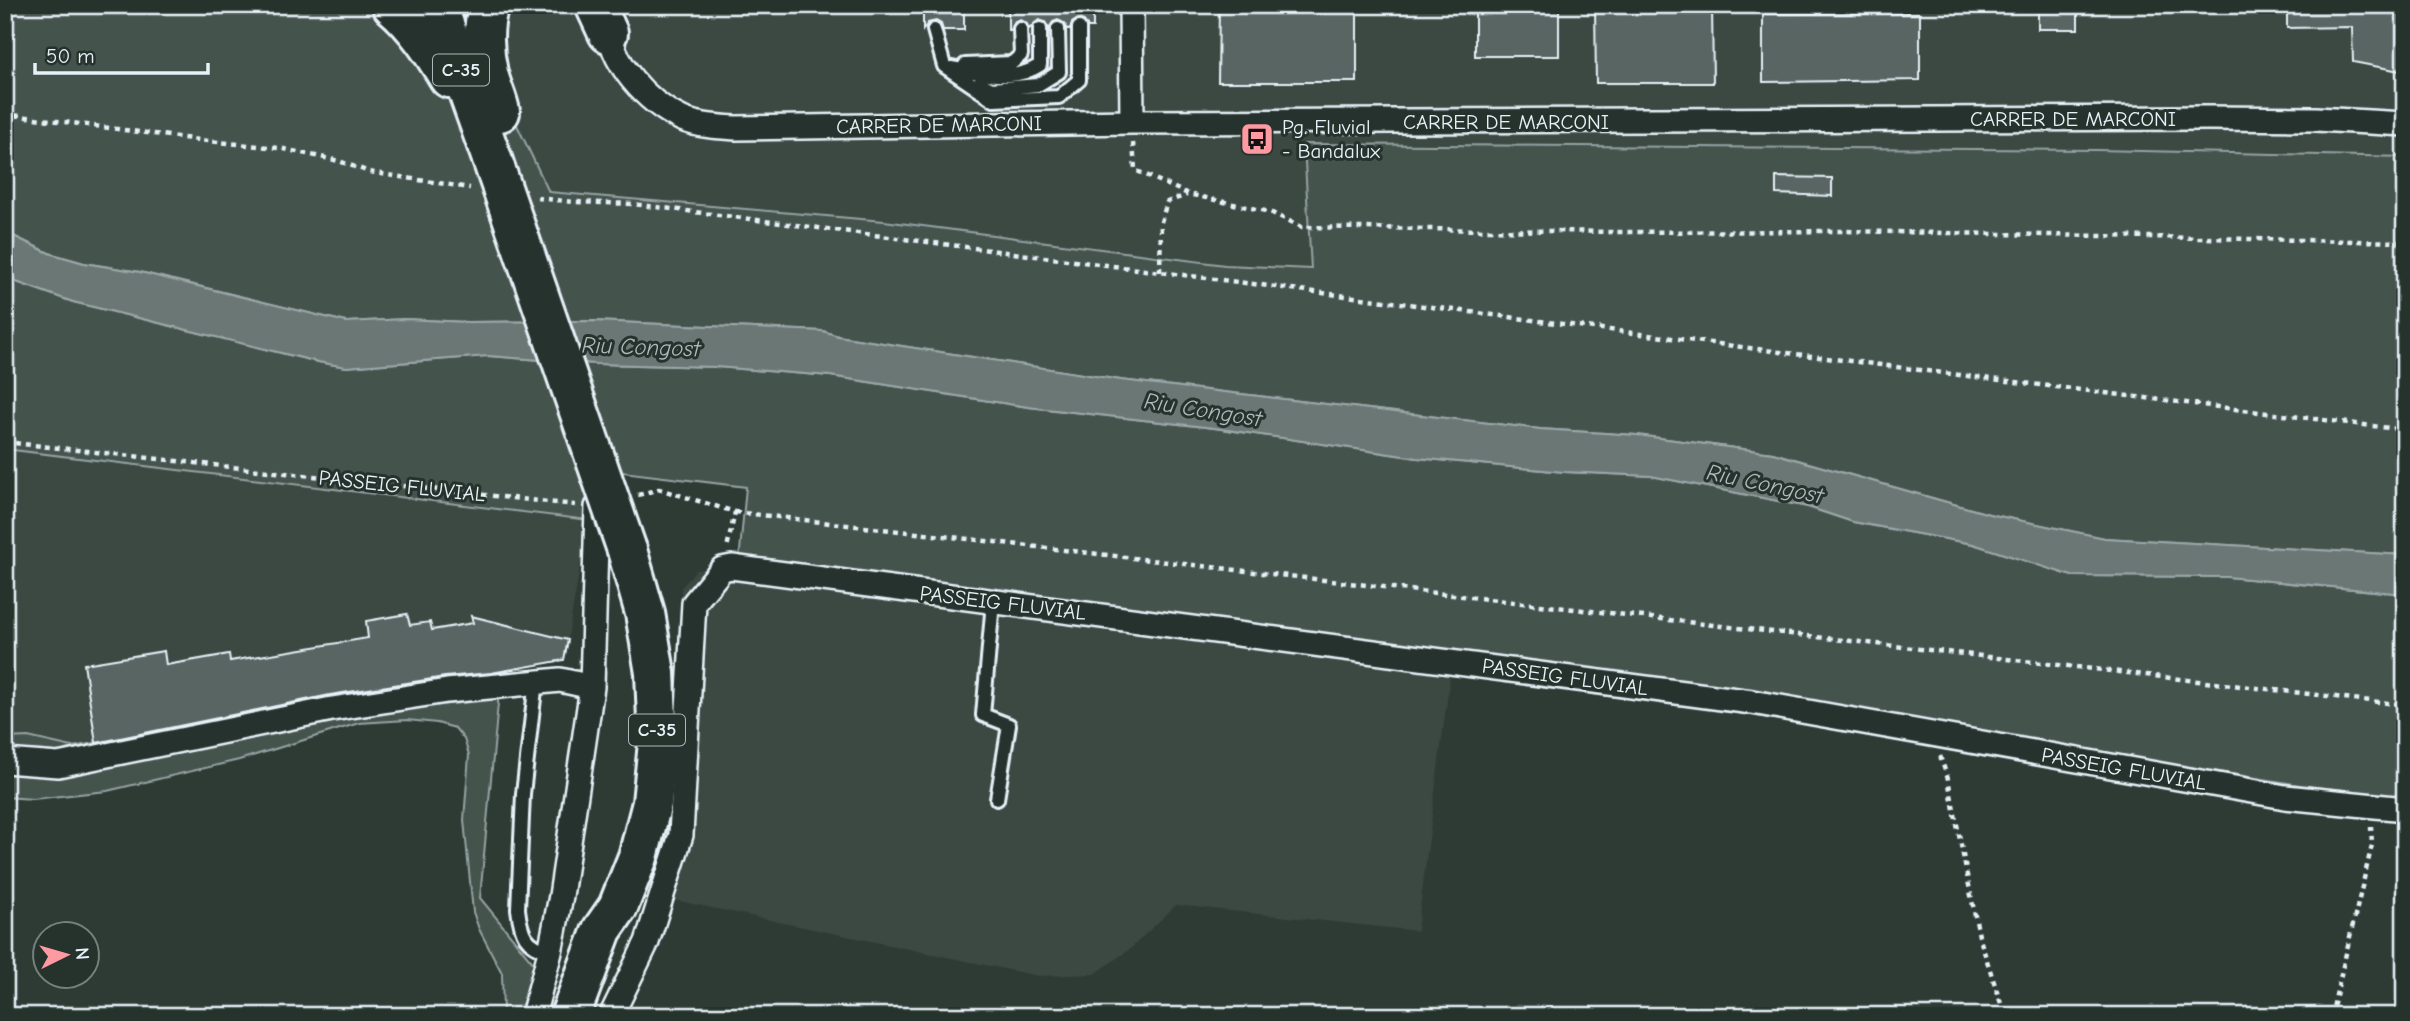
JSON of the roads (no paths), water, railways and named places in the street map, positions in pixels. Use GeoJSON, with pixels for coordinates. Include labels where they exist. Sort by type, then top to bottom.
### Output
{"type":"FeatureCollection","features":[{"type":"Feature","properties":{"kind":"highway"},"geometry":{"type":"LineString","coordinates":[[393,5],[404,15],[434,55],[484,161]]}},
{"type":"Feature","properties":{"kind":"highway","name":"C-35"},"geometry":{"type":"LineString","coordinates":[[438,5],[484,161],[627,550],[645,613],[655,673],[658,743],[652,803],[638,857],[618,908],[615,933],[584,1016]]}},
{"type":"Feature","properties":{"kind":"highway"},"geometry":{"type":"LineString","coordinates":[[466,5],[466,26],[471,47],[488,72]]}},
{"type":"Feature","properties":{"kind":"highway"},"geometry":{"type":"LineString","coordinates":[[484,161],[500,110],[488,72],[485,17],[489,5]]}},
{"type":"Feature","properties":{"kind":"highway","name":"C-35"},"geometry":{"type":"LineString","coordinates":[[570,1016],[602,930],[618,908]]}},
{"type":"Feature","properties":{"kind":"street"},"geometry":{"type":"LineString","coordinates":[[1131,5],[1132,122]]}},
{"type":"Feature","properties":{"kind":"street","name":"CARRER DE MARCONI"},"geometry":{"type":"LineString","coordinates":[[604,14],[617,55],[629,75],[646,94],[665,110],[684,120],[709,126],[736,128],[1132,122],[2208,118],[2316,119],[2405,124]]}},
{"type":"Feature","properties":{"kind":"street"},"geometry":{"type":"LineString","coordinates":[[533,1016],[561,896],[592,687],[597,507]]}},
{"type":"Feature","properties":{"kind":"street","name":"PASSEIG FLUVIAL"},"geometry":{"type":"LineString","coordinates":[[611,1016],[647,942],[681,835],[694,603],[722,569],[732,567],[1752,702],[2285,797],[2405,809]]}},
{"type":"Feature","properties":{"kind":"street"},"geometry":{"type":"LineString","coordinates":[[5,761],[58,765],[332,709],[447,691],[560,680],[592,687]]}},
{"type":"Feature","properties":{"kind":"lane"},"geometry":{"type":"LineString","coordinates":[[934,30],[944,66],[994,100],[1059,97],[1079,80],[1079,28]]}},
{"type":"Feature","properties":{"kind":"lane"},"geometry":{"type":"LineString","coordinates":[[944,66],[1012,63],[1021,55],[1020,29]]}},
{"type":"Feature","properties":{"kind":"lane"},"geometry":{"type":"LineString","coordinates":[[944,66],[993,76],[1026,74],[1040,65],[1040,29]]}},
{"type":"Feature","properties":{"kind":"lane"},"geometry":{"type":"LineString","coordinates":[[944,66],[992,89],[1038,85],[1059,72],[1058,29]]}},
{"type":"Feature","properties":{"kind":"lane"},"geometry":{"type":"LineString","coordinates":[[993,601],[983,715],[1009,725],[997,799]]}},
{"type":"Feature","properties":{"kind":"lane"},"geometry":{"type":"LineString","coordinates":[[536,681],[523,794],[517,909],[520,927],[526,939],[536,948],[550,952]]}},
{"type":"Feature","properties":{"kind":"water","name":"Riu Congost"},"geometry":{"type":"Polygon","coordinates":[[[5,232],[49,253],[84,263],[140,272],[346,322],[405,319],[467,322],[593,321],[823,331],[838,336],[1121,380],[1540,429],[1637,435],[1773,453],[1989,514],[2105,538],[2405,555],[2405,594],[2227,577],[2072,576],[1973,544],[1853,522],[1808,507],[1651,476],[1564,472],[1417,458],[1214,428],[1028,407],[830,376],[716,367],[596,364],[488,356],[346,367],[73,302],[5,278],[5,232]]]}},
{"type":"Feature","properties":{"kind":"place","name":"Pg. Fluvial - Bandalux"},"geometry":{"type":"Point","coordinates":[1257,139]}}]}
